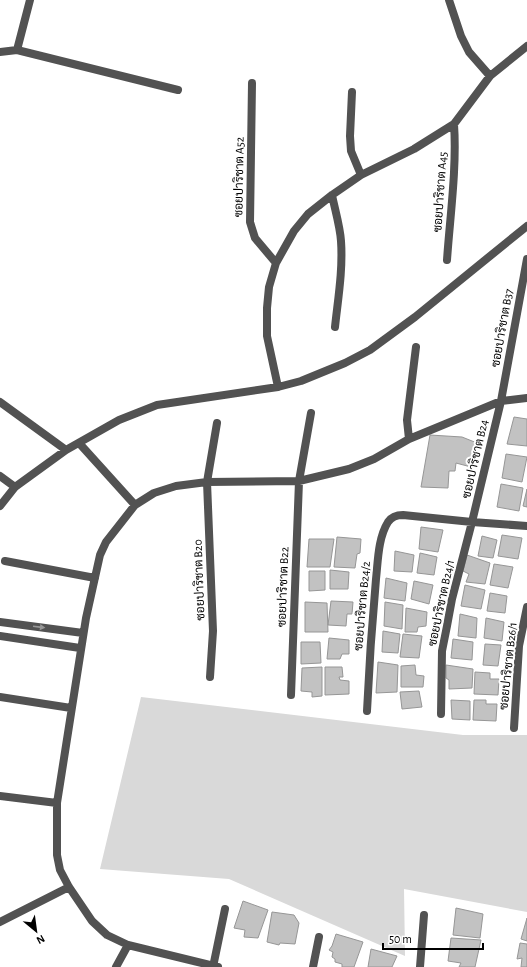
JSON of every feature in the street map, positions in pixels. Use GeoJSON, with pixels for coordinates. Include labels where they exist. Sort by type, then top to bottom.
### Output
{"type":"FeatureCollection","features":[{"type":"Feature","properties":{"kind":"street"},"geometry":{"type":"LineString","coordinates":[[17,50],[30,0]]}},
{"type":"Feature","properties":{"kind":"street"},"geometry":{"type":"LineString","coordinates":[[449,0],[461,36],[470,52],[490,76]]}},
{"type":"Feature","properties":{"kind":"street"},"geometry":{"type":"LineString","coordinates":[[278,387],[267,336],[269,287],[276,262],[294,231],[308,214],[361,175],[414,149],[454,124],[490,76],[527,46]]}},
{"type":"Feature","properties":{"kind":"street"},"geometry":{"type":"LineString","coordinates":[[0,52],[17,50],[178,90]]}},
{"type":"Feature","properties":{"kind":"street","name":"ซอยปาริชาต A52"},"geometry":{"type":"LineString","coordinates":[[252,83],[250,222],[255,238],[276,262]]}},
{"type":"Feature","properties":{"kind":"street"},"geometry":{"type":"LineString","coordinates":[[352,92],[350,136],[351,151],[361,175]]}},
{"type":"Feature","properties":{"kind":"street","name":"ซอยปาริชาต A45"},"geometry":{"type":"LineString","coordinates":[[447,260],[454,159],[454,124]]}},
{"type":"Feature","properties":{"kind":"street"},"geometry":{"type":"LineString","coordinates":[[332,196],[341,241],[340,275],[334,327]]}},
{"type":"Feature","properties":{"kind":"street"},"geometry":{"type":"LineString","coordinates":[[0,506],[15,487],[66,450],[119,420],[157,405],[278,387],[301,381],[345,363],[370,350],[415,317],[527,226]]}},
{"type":"Feature","properties":{"kind":"street","name":"ซอยปาริชาต B37"},"geometry":{"type":"LineString","coordinates":[[501,401],[527,259]]}},
{"type":"Feature","properties":{"kind":"street"},"geometry":{"type":"LineString","coordinates":[[409,440],[407,420],[416,347]]}},
{"type":"Feature","properties":{"kind":"street"},"geometry":{"type":"LineString","coordinates":[[226,908],[215,967],[128,945],[107,935],[92,921],[69,887],[60,870],[57,855],[57,803],[80,648],[100,555],[106,542],[135,505],[154,493],[176,486],[207,482],[299,481],[349,469],[374,459],[409,440],[501,401],[527,398]]}},
{"type":"Feature","properties":{"kind":"street","name":"ซอยปาริชาต B24"},"geometry":{"type":"LineString","coordinates":[[472,522],[501,401]]}},
{"type":"Feature","properties":{"kind":"street"},"geometry":{"type":"LineString","coordinates":[[0,402],[66,450]]}},
{"type":"Feature","properties":{"kind":"street","name":"ซอยปาริชาต B22"},"geometry":{"type":"LineString","coordinates":[[291,695],[299,481],[311,413]]}},
{"type":"Feature","properties":{"kind":"street","name":"ซอยปาริชาต B20"},"geometry":{"type":"LineString","coordinates":[[210,677],[213,631],[207,482],[217,423]]}},
{"type":"Feature","properties":{"kind":"street"},"geometry":{"type":"LineString","coordinates":[[78,443],[135,505]]}},
{"type":"Feature","properties":{"kind":"street"},"geometry":{"type":"LineString","coordinates":[[0,476],[15,487]]}},
{"type":"Feature","properties":{"kind":"street","name":"ซอยปาริชาต B24/2"},"geometry":{"type":"LineString","coordinates":[[367,711],[370,636],[380,548],[383,532],[388,521],[394,515],[403,514],[472,522]]}},
{"type":"Feature","properties":{"kind":"street"},"geometry":{"type":"LineString","coordinates":[[472,522],[527,526]]}},
{"type":"Feature","properties":{"kind":"street","name":"ซอยปาริชาต B24/1"},"geometry":{"type":"LineString","coordinates":[[441,714],[442,651],[452,599],[472,522]]}},
{"type":"Feature","properties":{"kind":"street"},"geometry":{"type":"LineString","coordinates":[[5,561],[95,578]]}},
{"type":"Feature","properties":{"kind":"street","name":"ซอยปาริชาต B26/1"},"geometry":{"type":"LineString","coordinates":[[514,728],[519,646],[527,607]]}},
{"type":"Feature","properties":{"kind":"street"},"geometry":{"type":"LineString","coordinates":[[0,622],[83,633]]}},
{"type":"Feature","properties":{"kind":"street"},"geometry":{"type":"LineString","coordinates":[[0,636],[80,648]]}},
{"type":"Feature","properties":{"kind":"street"},"geometry":{"type":"LineString","coordinates":[[0,697],[71,708]]}},
{"type":"Feature","properties":{"kind":"street"},"geometry":{"type":"LineString","coordinates":[[0,796],[57,803]]}},
{"type":"Feature","properties":{"kind":"street"},"geometry":{"type":"LineString","coordinates":[[0,922],[69,887]]}},
{"type":"Feature","properties":{"kind":"street"},"geometry":{"type":"LineString","coordinates":[[420,967],[424,915]]}},
{"type":"Feature","properties":{"kind":"street"},"geometry":{"type":"LineString","coordinates":[[313,967],[319,937]]}},
{"type":"Feature","properties":{"kind":"street"},"geometry":{"type":"LineString","coordinates":[[116,967],[128,945]]}},
{"type":"Feature","properties":{"kind":"shaded area"},"geometry":{"type":"Polygon","coordinates":[[[141,697],[463,735],[527,735],[527,912],[404,889],[405,956],[229,879],[100,869],[141,697]]]}},
{"type":"Feature","properties":{"kind":"building"},"geometry":{"type":"Polygon","coordinates":[[[514,417],[527,419],[527,446],[507,444],[514,417]]]}},
{"type":"Feature","properties":{"kind":"building"},"geometry":{"type":"Polygon","coordinates":[[[430,435],[462,437],[477,443],[471,467],[456,463],[455,471],[449,471],[448,488],[421,487],[430,435]]]}},
{"type":"Feature","properties":{"kind":"building"},"geometry":{"type":"Polygon","coordinates":[[[506,454],[527,457],[522,482],[502,478],[506,454]]]}},
{"type":"Feature","properties":{"kind":"building"},"geometry":{"type":"Polygon","coordinates":[[[501,484],[523,488],[519,511],[497,507],[501,484]]]}},
{"type":"Feature","properties":{"kind":"building"},"geometry":{"type":"Polygon","coordinates":[[[527,489],[527,507],[523,506],[527,489]]]}},
{"type":"Feature","properties":{"kind":"building"},"geometry":{"type":"Polygon","coordinates":[[[421,527],[443,530],[438,552],[419,549],[421,527]]]}},
{"type":"Feature","properties":{"kind":"building"},"geometry":{"type":"Polygon","coordinates":[[[502,535],[522,538],[518,559],[498,556],[502,535]]]}},
{"type":"Feature","properties":{"kind":"building"},"geometry":{"type":"Polygon","coordinates":[[[482,536],[497,540],[493,558],[478,556],[482,536]]]}},
{"type":"Feature","properties":{"kind":"building"},"geometry":{"type":"Polygon","coordinates":[[[337,537],[361,539],[360,553],[357,554],[355,568],[334,567],[337,537]]]}},
{"type":"Feature","properties":{"kind":"building"},"geometry":{"type":"Polygon","coordinates":[[[309,539],[334,539],[330,567],[307,567],[309,539]]]}},
{"type":"Feature","properties":{"kind":"building"},"geometry":{"type":"Polygon","coordinates":[[[395,551],[414,555],[412,572],[394,571],[395,551]]]}},
{"type":"Feature","properties":{"kind":"building"},"geometry":{"type":"Polygon","coordinates":[[[420,553],[437,557],[434,575],[417,573],[420,553]]]}},
{"type":"Feature","properties":{"kind":"building"},"geometry":{"type":"Polygon","coordinates":[[[467,555],[490,563],[485,584],[466,582],[469,574],[463,571],[467,555]]]}},
{"type":"Feature","properties":{"kind":"building"},"geometry":{"type":"Polygon","coordinates":[[[494,564],[513,567],[508,588],[490,585],[494,564]]]}},
{"type":"Feature","properties":{"kind":"building"},"geometry":{"type":"Polygon","coordinates":[[[330,570],[349,572],[348,589],[330,589],[330,570]]]}},
{"type":"Feature","properties":{"kind":"building"},"geometry":{"type":"Polygon","coordinates":[[[309,571],[325,571],[325,590],[309,591],[309,571]]]}},
{"type":"Feature","properties":{"kind":"building"},"geometry":{"type":"Polygon","coordinates":[[[386,578],[407,583],[405,601],[384,598],[386,578]]]}},
{"type":"Feature","properties":{"kind":"building"},"geometry":{"type":"Polygon","coordinates":[[[414,581],[433,585],[429,604],[411,599],[414,581]]]}},
{"type":"Feature","properties":{"kind":"building"},"geometry":{"type":"Polygon","coordinates":[[[465,585],[485,590],[481,609],[461,606],[465,585]]]}},
{"type":"Feature","properties":{"kind":"building"},"geometry":{"type":"Polygon","coordinates":[[[490,593],[507,596],[505,613],[487,611],[490,593]]]}},
{"type":"Feature","properties":{"kind":"building"},"geometry":{"type":"Polygon","coordinates":[[[331,601],[353,602],[352,614],[347,614],[346,626],[328,625],[331,601]]]}},
{"type":"Feature","properties":{"kind":"building"},"geometry":{"type":"Polygon","coordinates":[[[305,602],[327,603],[328,632],[305,632],[305,602]]]}},
{"type":"Feature","properties":{"kind":"building"},"geometry":{"type":"Polygon","coordinates":[[[385,602],[403,605],[402,629],[384,626],[385,602]]]}},
{"type":"Feature","properties":{"kind":"building"},"geometry":{"type":"Polygon","coordinates":[[[406,608],[427,612],[426,626],[418,627],[417,632],[405,632],[406,608]]]}},
{"type":"Feature","properties":{"kind":"building"},"geometry":{"type":"Polygon","coordinates":[[[460,614],[477,618],[476,638],[458,636],[460,614]]]}},
{"type":"Feature","properties":{"kind":"building"},"geometry":{"type":"Polygon","coordinates":[[[486,618],[504,622],[502,641],[484,638],[486,618]]]}},
{"type":"Feature","properties":{"kind":"building"},"geometry":{"type":"Polygon","coordinates":[[[383,631],[400,634],[398,653],[382,652],[383,631]]]}},
{"type":"Feature","properties":{"kind":"building"},"geometry":{"type":"Polygon","coordinates":[[[403,634],[422,636],[419,658],[400,657],[403,634]]]}},
{"type":"Feature","properties":{"kind":"building"},"geometry":{"type":"Polygon","coordinates":[[[329,638],[349,640],[349,654],[342,654],[340,659],[327,659],[329,638]]]}},
{"type":"Feature","properties":{"kind":"building"},"geometry":{"type":"Polygon","coordinates":[[[453,639],[473,642],[472,660],[451,658],[453,639]]]}},
{"type":"Feature","properties":{"kind":"building"},"geometry":{"type":"Polygon","coordinates":[[[301,642],[320,642],[321,663],[301,664],[301,642]]]}},
{"type":"Feature","properties":{"kind":"building"},"geometry":{"type":"Polygon","coordinates":[[[485,644],[501,645],[498,666],[483,665],[485,644]]]}},
{"type":"Feature","properties":{"kind":"building"},"geometry":{"type":"Polygon","coordinates":[[[378,662],[398,665],[397,692],[376,693],[378,662]]]}},
{"type":"Feature","properties":{"kind":"building"},"geometry":{"type":"Polygon","coordinates":[[[415,665],[416,675],[424,676],[423,687],[401,687],[401,666],[415,665]]]}},
{"type":"Feature","properties":{"kind":"building"},"geometry":{"type":"Polygon","coordinates":[[[446,665],[473,669],[472,688],[449,689],[449,680],[446,678],[446,665]]]}},
{"type":"Feature","properties":{"kind":"building"},"geometry":{"type":"Polygon","coordinates":[[[322,667],[322,696],[312,697],[312,692],[301,691],[302,668],[322,667]]]}},
{"type":"Feature","properties":{"kind":"building"},"geometry":{"type":"Polygon","coordinates":[[[325,667],[342,667],[343,677],[339,677],[340,680],[349,681],[349,694],[325,695],[325,667]]]}},
{"type":"Feature","properties":{"kind":"building"},"geometry":{"type":"Polygon","coordinates":[[[475,672],[490,673],[490,679],[499,679],[498,695],[474,694],[475,672]]]}},
{"type":"Feature","properties":{"kind":"building"},"geometry":{"type":"Polygon","coordinates":[[[419,691],[422,707],[402,709],[400,692],[419,691]]]}},
{"type":"Feature","properties":{"kind":"building"},"geometry":{"type":"Polygon","coordinates":[[[451,700],[470,701],[470,720],[452,719],[451,700]]]}},
{"type":"Feature","properties":{"kind":"building"},"geometry":{"type":"Polygon","coordinates":[[[474,700],[486,700],[486,704],[497,704],[496,721],[473,720],[474,700]]]}},
{"type":"Feature","properties":{"kind":"building"},"geometry":{"type":"Polygon","coordinates":[[[243,901],[268,910],[258,938],[244,937],[245,930],[234,928],[243,901]]]}},
{"type":"Feature","properties":{"kind":"building"},"geometry":{"type":"Polygon","coordinates":[[[456,908],[483,914],[480,938],[453,935],[456,908]]]}},
{"type":"Feature","properties":{"kind":"building"},"geometry":{"type":"Polygon","coordinates":[[[272,912],[294,915],[299,923],[295,944],[280,943],[279,945],[267,942],[272,912]]]}},
{"type":"Feature","properties":{"kind":"building"},"geometry":{"type":"Polygon","coordinates":[[[527,918],[527,941],[521,939],[527,918]]]}},
{"type":"Feature","properties":{"kind":"building"},"geometry":{"type":"Polygon","coordinates":[[[336,934],[363,942],[354,967],[342,967],[342,964],[335,962],[335,959],[332,957],[333,952],[329,950],[336,934]]]}},
{"type":"Feature","properties":{"kind":"building"},"geometry":{"type":"Polygon","coordinates":[[[451,938],[481,940],[475,967],[459,967],[461,963],[448,961],[451,938]]]}},
{"type":"Feature","properties":{"kind":"building"},"geometry":{"type":"Polygon","coordinates":[[[520,943],[527,944],[527,967],[521,967],[522,958],[517,959],[520,943]]]}},
{"type":"Feature","properties":{"kind":"building"},"geometry":{"type":"Polygon","coordinates":[[[371,949],[397,956],[392,967],[368,967],[371,949]]]}}]}
